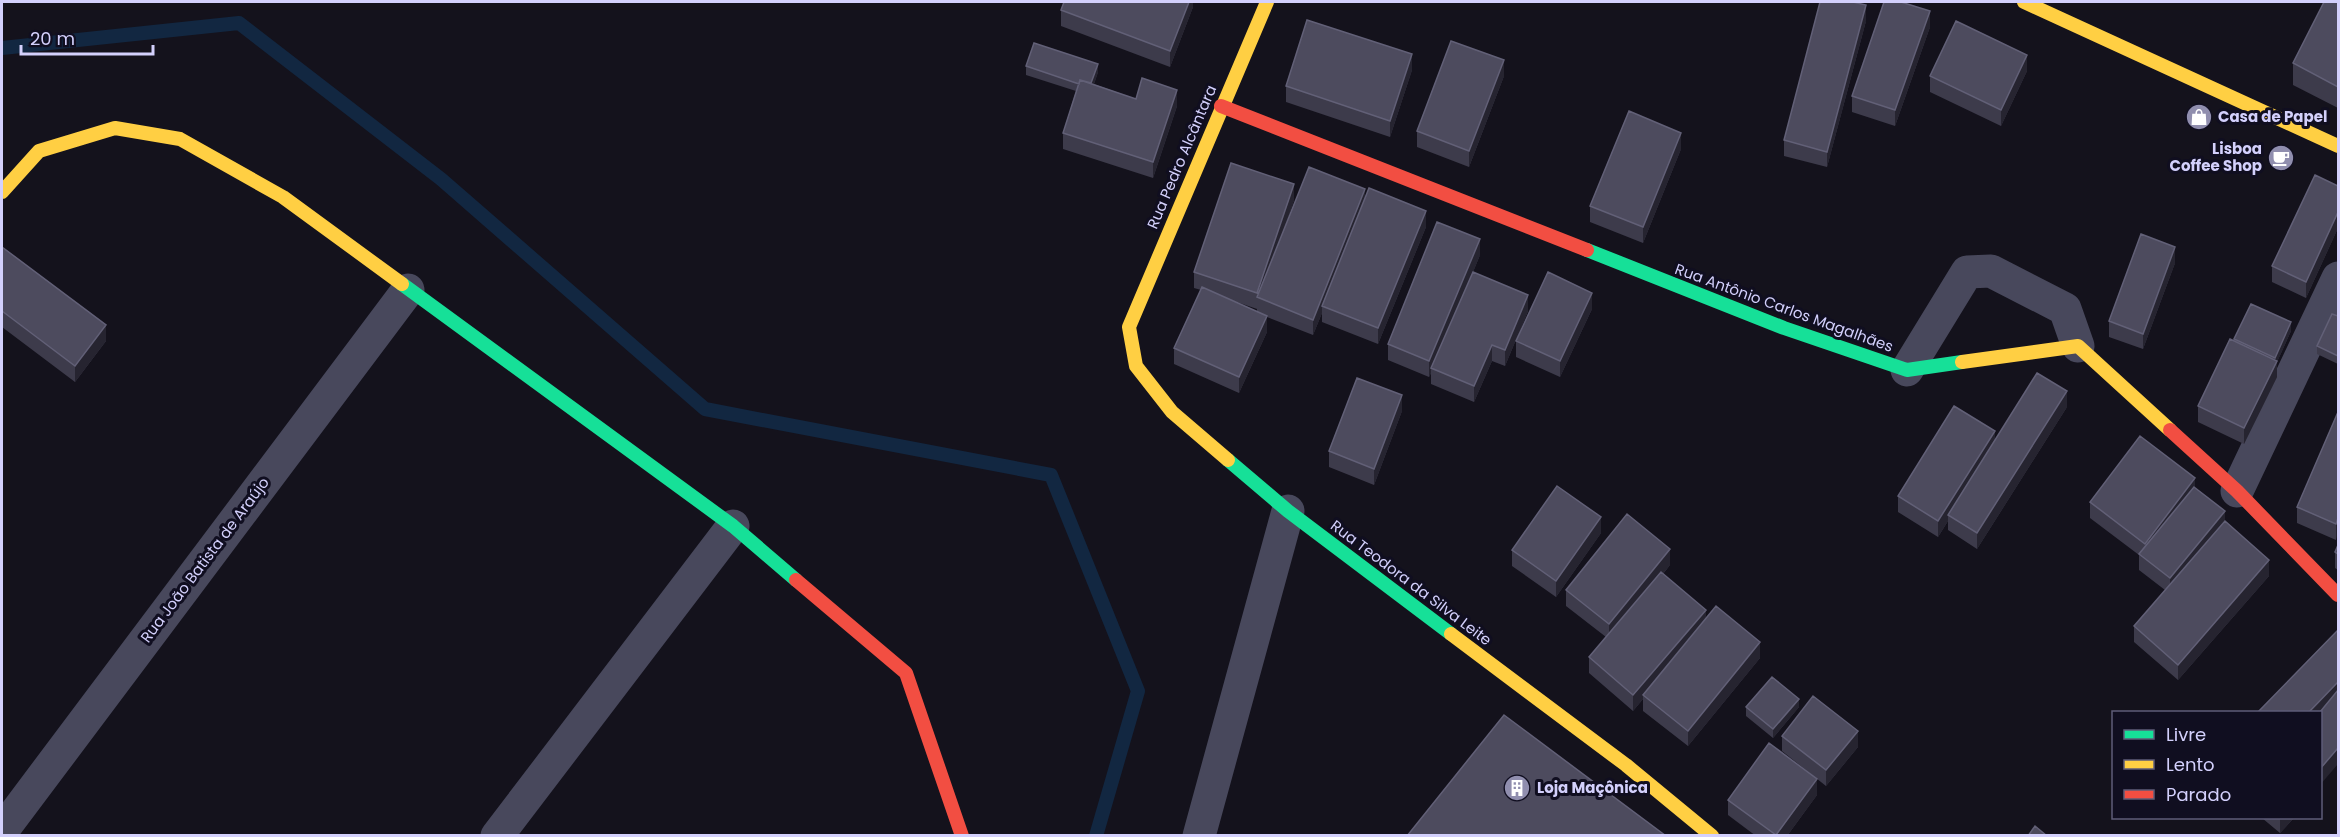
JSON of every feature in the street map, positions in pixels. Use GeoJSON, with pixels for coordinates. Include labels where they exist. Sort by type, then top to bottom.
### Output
{"type":"FeatureCollection","features":[{"type":"Feature","properties":{"kind":"street","name":"Rua Pedro Alcântara"},"geometry":{"type":"LineString","coordinates":[[1129,327],[1267,2]]}},
{"type":"Feature","properties":{"kind":"street"},"geometry":{"type":"LineString","coordinates":[[2027,2],[2338,146]]}},
{"type":"Feature","properties":{"kind":"street","name":"Rua Antônio Carlos Magalhães"},"geometry":{"type":"LineString","coordinates":[[1221,106],[1784,328],[1907,370],[2078,346]]}},
{"type":"Feature","properties":{"kind":"street"},"geometry":{"type":"LineString","coordinates":[[2,192],[39,151],[115,128],[180,139],[283,197],[733,526],[906,673],[962,836]]}},
{"type":"Feature","properties":{"kind":"street"},"geometry":{"type":"LineString","coordinates":[[1907,370],[1967,273],[1991,271],[2065,309],[2078,346],[2237,491],[2338,595]]}},
{"type":"Feature","properties":{"kind":"street"},"geometry":{"type":"LineString","coordinates":[[2237,491],[2338,278]]}},
{"type":"Feature","properties":{"kind":"street","name":"Rua João Batista de Araújo"},"geometry":{"type":"LineString","coordinates":[[2,831],[408,290]]}},
{"type":"Feature","properties":{"kind":"street","name":"Rua Teodora da Silva Leite"},"geometry":{"type":"LineString","coordinates":[[1129,327],[1136,366],[1172,412],[1288,511],[1626,765],[1712,836]]}},
{"type":"Feature","properties":{"kind":"street"},"geometry":{"type":"LineString","coordinates":[[1199,836],[1288,511]]}},
{"type":"Feature","properties":{"kind":"street"},"geometry":{"type":"LineString","coordinates":[[497,836],[733,526]]}},
{"type":"Feature","properties":{"kind":"building"},"geometry":{"type":"Polygon","coordinates":[[[1064,2],[1189,2],[1170,51],[1061,10],[1064,2]]]}},
{"type":"Feature","properties":{"kind":"building"},"geometry":{"type":"Polygon","coordinates":[[[1820,2],[1853,2],[1866,5],[1827,152],[1784,140],[1820,2]]]}},
{"type":"Feature","properties":{"kind":"building"},"geometry":{"type":"Polygon","coordinates":[[[1884,2],[1901,2],[1930,11],[1895,110],[1852,96],[1884,2]]]}},
{"type":"Feature","properties":{"kind":"building"},"geometry":{"type":"Polygon","coordinates":[[[2324,2],[2338,2],[2338,87],[2293,63],[2324,2]]]}},
{"type":"Feature","properties":{"kind":"building"},"geometry":{"type":"Polygon","coordinates":[[[1307,20],[1412,54],[1390,121],[1286,86],[1307,20]]]}},
{"type":"Feature","properties":{"kind":"building"},"geometry":{"type":"Polygon","coordinates":[[[1956,21],[2027,55],[2001,110],[1930,76],[1956,21]]]}},
{"type":"Feature","properties":{"kind":"building"},"geometry":{"type":"Polygon","coordinates":[[[1451,41],[1504,60],[1469,151],[1417,131],[1451,41]]]}},
{"type":"Feature","properties":{"kind":"building"},"geometry":{"type":"Polygon","coordinates":[[[1034,43],[1098,64],[1091,83],[1080,80],[1079,84],[1026,66],[1034,43]]]}},
{"type":"Feature","properties":{"kind":"building"},"geometry":{"type":"Polygon","coordinates":[[[1142,78],[1177,90],[1153,162],[1063,133],[1080,80],[1136,99],[1142,78]]]}},
{"type":"Feature","properties":{"kind":"building"},"geometry":{"type":"Polygon","coordinates":[[[1629,111],[1681,133],[1643,227],[1590,206],[1629,111]]]}},
{"type":"Feature","properties":{"kind":"building"},"geometry":{"type":"Polygon","coordinates":[[[1231,163],[1294,184],[1257,293],[1194,272],[1231,163]]]}},
{"type":"Feature","properties":{"kind":"building"},"geometry":{"type":"Polygon","coordinates":[[[1309,167],[1365,189],[1313,320],[1257,297],[1309,167]]]}},
{"type":"Feature","properties":{"kind":"building"},"geometry":{"type":"Polygon","coordinates":[[[2315,175],[2338,186],[2338,212],[2306,282],[2272,266],[2315,175]]]}},
{"type":"Feature","properties":{"kind":"building"},"geometry":{"type":"Polygon","coordinates":[[[1369,188],[1426,211],[1378,328],[1322,306],[1369,188]]]}},
{"type":"Feature","properties":{"kind":"building"},"geometry":{"type":"Polygon","coordinates":[[[1437,222],[1480,239],[1429,361],[1388,344],[1437,222]]]}},
{"type":"Feature","properties":{"kind":"building"},"geometry":{"type":"Polygon","coordinates":[[[2141,234],[2175,247],[2143,334],[2109,321],[2141,234]]]}},
{"type":"Feature","properties":{"kind":"building"},"geometry":{"type":"Polygon","coordinates":[[[2,247],[106,325],[75,366],[2,311],[2,247]]]}},
{"type":"Feature","properties":{"kind":"building"},"geometry":{"type":"Polygon","coordinates":[[[1473,272],[1528,295],[1505,350],[1492,345],[1474,386],[1431,368],[1473,272]]]}},
{"type":"Feature","properties":{"kind":"building"},"geometry":{"type":"Polygon","coordinates":[[[1548,272],[1592,293],[1560,361],[1516,341],[1548,272]]]}},
{"type":"Feature","properties":{"kind":"building"},"geometry":{"type":"Polygon","coordinates":[[[1202,287],[1267,316],[1239,377],[1174,348],[1202,287]]]}},
{"type":"Feature","properties":{"kind":"building"},"geometry":{"type":"Polygon","coordinates":[[[2251,304],[2291,322],[2275,358],[2234,339],[2251,304]]]}},
{"type":"Feature","properties":{"kind":"building"},"geometry":{"type":"Polygon","coordinates":[[[2332,314],[2338,316],[2338,356],[2317,346],[2332,314]]]}},
{"type":"Feature","properties":{"kind":"building"},"geometry":{"type":"Polygon","coordinates":[[[2230,339],[2277,361],[2244,428],[2198,406],[2230,339]]]}},
{"type":"Feature","properties":{"kind":"building"},"geometry":{"type":"Polygon","coordinates":[[[2037,373],[2067,391],[1977,533],[1948,515],[2037,373]]]}},
{"type":"Feature","properties":{"kind":"building"},"geometry":{"type":"Polygon","coordinates":[[[1357,378],[1402,395],[1374,469],[1329,451],[1357,378]]]}},
{"type":"Feature","properties":{"kind":"building"},"geometry":{"type":"Polygon","coordinates":[[[1954,406],[1995,431],[1938,521],[1898,496],[1954,406]]]}},
{"type":"Feature","properties":{"kind":"building"},"geometry":{"type":"Polygon","coordinates":[[[2338,412],[2338,518],[2336,524],[2297,507],[2338,412]]]}},
{"type":"Feature","properties":{"kind":"building"},"geometry":{"type":"Polygon","coordinates":[[[2140,436],[2195,478],[2145,544],[2090,502],[2140,436]]]}},
{"type":"Feature","properties":{"kind":"building"},"geometry":{"type":"Polygon","coordinates":[[[1557,486],[1601,517],[1556,581],[1512,550],[1557,486]]]}},
{"type":"Feature","properties":{"kind":"building"},"geometry":{"type":"Polygon","coordinates":[[[2194,487],[2225,511],[2170,578],[2139,554],[2194,487]]]}},
{"type":"Feature","properties":{"kind":"building"},"geometry":{"type":"Polygon","coordinates":[[[1627,514],[1670,549],[1609,624],[1566,590],[1627,514]]]}},
{"type":"Feature","properties":{"kind":"building"},"geometry":{"type":"Polygon","coordinates":[[[2225,521],[2269,560],[2178,665],[2134,626],[2225,521]]]}},
{"type":"Feature","properties":{"kind":"building"},"geometry":{"type":"Polygon","coordinates":[[[1661,572],[1706,610],[1633,695],[1589,657],[1661,572]]]}},
{"type":"Feature","properties":{"kind":"building"},"geometry":{"type":"Polygon","coordinates":[[[1716,606],[1760,642],[1688,731],[1643,695],[1716,606]]]}},
{"type":"Feature","properties":{"kind":"building"},"geometry":{"type":"Polygon","coordinates":[[[2337,631],[2338,682],[2310,711],[2259,711],[2337,631]]]}},
{"type":"Feature","properties":{"kind":"building"},"geometry":{"type":"Polygon","coordinates":[[[1772,677],[1799,699],[1773,729],[1746,707],[1772,677]]]}},
{"type":"Feature","properties":{"kind":"building"},"geometry":{"type":"Polygon","coordinates":[[[2338,690],[2338,748],[2322,767],[2322,711],[2338,690]]]}},
{"type":"Feature","properties":{"kind":"building"},"geometry":{"type":"Polygon","coordinates":[[[1813,696],[1858,731],[1826,770],[1782,736],[1813,696]]]}},
{"type":"Feature","properties":{"kind":"building","name":"Loja Maçônica"},"geometry":{"type":"Polygon","coordinates":[[[1504,715],[1666,836],[1407,836],[1504,715]]]}},
{"type":"Feature","properties":{"kind":"building"},"geometry":{"type":"Polygon","coordinates":[[[1769,743],[1817,779],[1776,835],[1728,800],[1769,743]]]}},
{"type":"Feature","properties":{"kind":"building"},"geometry":{"type":"Polygon","coordinates":[[[2035,826],[2047,836],[2028,836],[2035,826]]]}},
{"type":"Feature","properties":{"kind":"waterway"},"geometry":{"type":"LineString","coordinates":[[2,48],[239,23],[441,179],[705,409],[1051,475],[1138,691],[1096,836]]}},
{"type":"Feature","properties":{"kind":"traffic: fast"},"geometry":{"type":"LineString","coordinates":[[1587,250],[1784,328],[1907,370],[1962,362]]}},
{"type":"Feature","properties":{"kind":"traffic: fast"},"geometry":{"type":"LineString","coordinates":[[402,284],[733,526],[796,580]]}},
{"type":"Feature","properties":{"kind":"traffic: fast"},"geometry":{"type":"LineString","coordinates":[[1228,460],[1288,511],[1451,634]]}},
{"type":"Feature","properties":{"kind":"traffic: slow"},"geometry":{"type":"LineString","coordinates":[[1228,460],[1172,412],[1136,366],[1129,327],[1267,2]]}},
{"type":"Feature","properties":{"kind":"traffic: slow"},"geometry":{"type":"LineString","coordinates":[[2024,2],[2338,146]]}},
{"type":"Feature","properties":{"kind":"traffic: slow"},"geometry":{"type":"LineString","coordinates":[[2,192],[39,151],[115,128],[180,139],[283,197],[402,284]]}},
{"type":"Feature","properties":{"kind":"traffic: slow"},"geometry":{"type":"LineString","coordinates":[[1962,362],[2078,346],[2170,430]]}},
{"type":"Feature","properties":{"kind":"traffic: slow"},"geometry":{"type":"LineString","coordinates":[[1451,634],[1626,765],[1712,836]]}},
{"type":"Feature","properties":{"kind":"traffic: jam"},"geometry":{"type":"LineString","coordinates":[[1221,106],[1587,250]]}},
{"type":"Feature","properties":{"kind":"traffic: jam"},"geometry":{"type":"LineString","coordinates":[[2170,430],[2237,491],[2338,595]]}},
{"type":"Feature","properties":{"kind":"traffic: jam"},"geometry":{"type":"LineString","coordinates":[[796,580],[906,673],[962,836]]}},
{"type":"Feature","properties":{"kind":"place","name":"Casa de Papel"},"geometry":{"type":"Point","coordinates":[2199,117]}},
{"type":"Feature","properties":{"kind":"place","name":"Lisboa Coffee Shop"},"geometry":{"type":"Point","coordinates":[2281,158]}},
{"type":"Feature","properties":{"kind":"place","name":"Loja Maçônica"},"geometry":{"type":"Point","coordinates":[1517,788]}}]}
